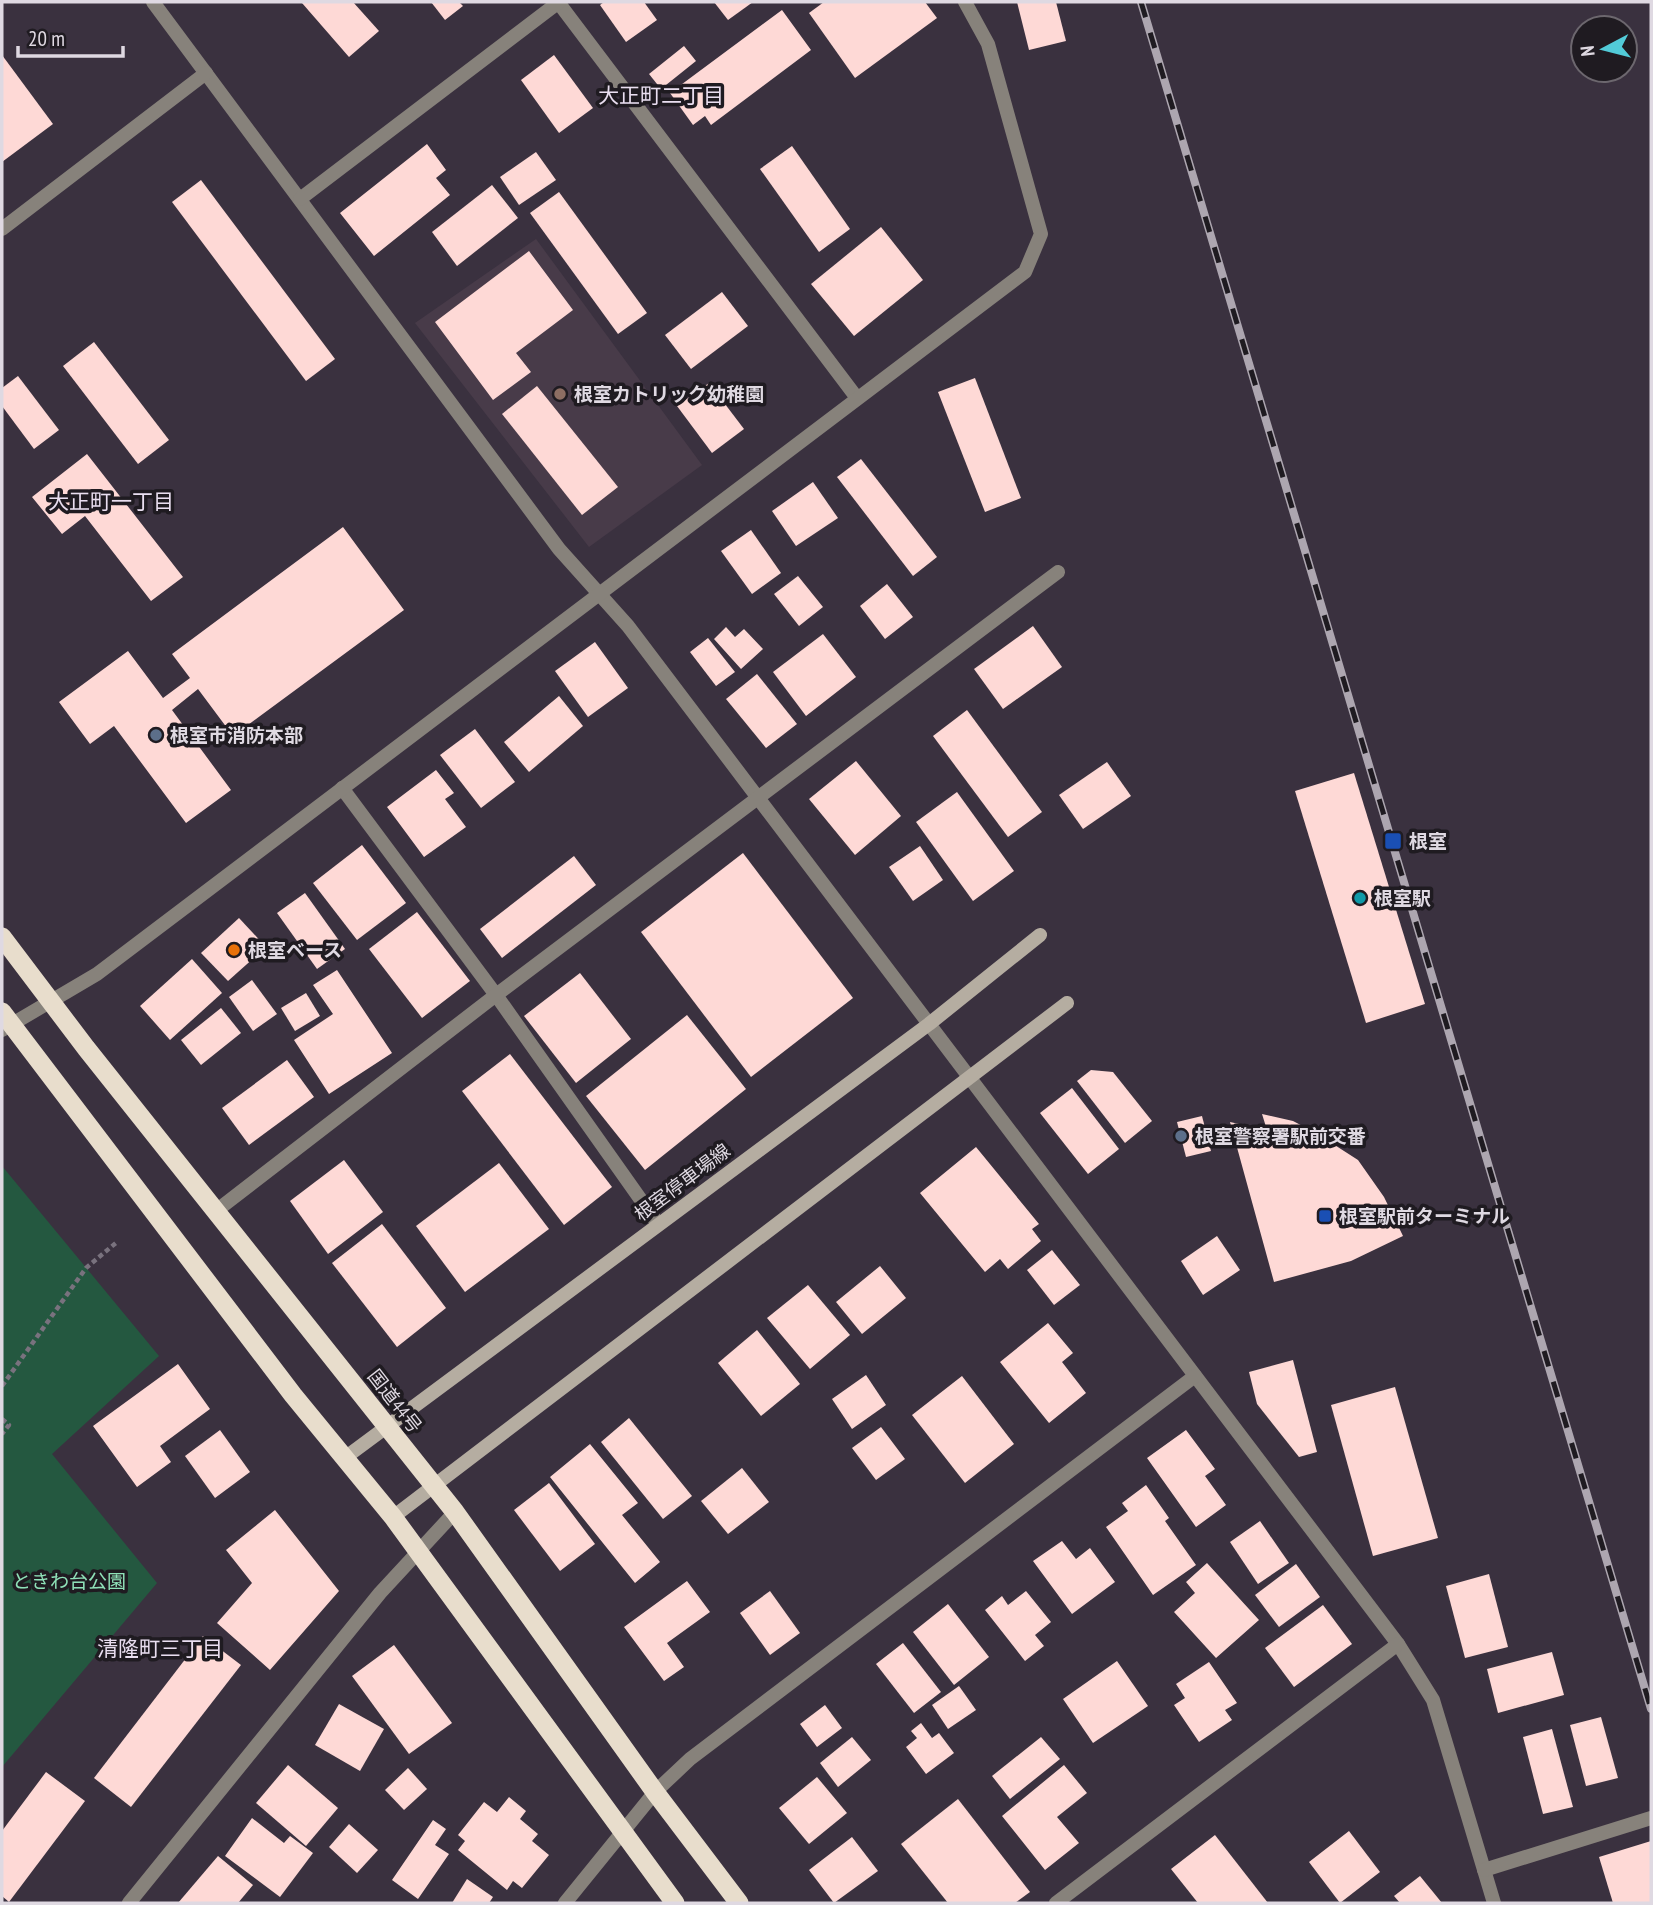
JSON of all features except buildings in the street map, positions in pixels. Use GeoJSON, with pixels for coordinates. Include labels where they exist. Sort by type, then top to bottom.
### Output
{"type":"FeatureCollection","features":[{"type":"Feature","properties":{"kind":"highway","name":"国道44号"},"geometry":{"type":"LineString","coordinates":[[2,937],[455,1512],[655,1792],[739,1903]]}},
{"type":"Feature","properties":{"kind":"highway"},"geometry":{"type":"LineString","coordinates":[[5,1022],[293,1395],[393,1517],[676,1903]]}},
{"type":"Feature","properties":{"kind":"main road","name":"根室停車場線"},"geometry":{"type":"LineString","coordinates":[[346,1457],[929,1024],[1040,935]]}},
{"type":"Feature","properties":{"kind":"main road"},"geometry":{"type":"LineString","coordinates":[[393,1517],[1067,1003]]}},
{"type":"Feature","properties":{"kind":"street"},"geometry":{"type":"LineString","coordinates":[[153,2],[559,549],[628,626],[1398,1644],[1433,1700],[1494,1903]]}},
{"type":"Feature","properties":{"kind":"street"},"geometry":{"type":"LineString","coordinates":[[300,199],[559,2],[857,398]]}},
{"type":"Feature","properties":{"kind":"street"},"geometry":{"type":"LineString","coordinates":[[5,1022],[97,974],[1025,272],[1041,234],[988,44],[965,2]]}},
{"type":"Feature","properties":{"kind":"street"},"geometry":{"type":"LineString","coordinates":[[2,229],[206,73]]}},
{"type":"Feature","properties":{"kind":"street"},"geometry":{"type":"LineString","coordinates":[[216,1212],[496,995],[1058,572]]}},
{"type":"Feature","properties":{"kind":"street"},"geometry":{"type":"LineString","coordinates":[[342,788],[496,995],[657,1224]]}},
{"type":"Feature","properties":{"kind":"street"},"geometry":{"type":"LineString","coordinates":[[565,1903],[655,1792],[690,1759],[1195,1376]]}},
{"type":"Feature","properties":{"kind":"street"},"geometry":{"type":"LineString","coordinates":[[129,1903],[380,1593],[455,1512]]}},
{"type":"Feature","properties":{"kind":"street"},"geometry":{"type":"LineString","coordinates":[[1056,1903],[1398,1644]]}},
{"type":"Feature","properties":{"kind":"street"},"geometry":{"type":"LineString","coordinates":[[1484,1870],[1651,1818]]}},
{"type":"Feature","properties":{"kind":"path"},"geometry":{"type":"LineString","coordinates":[[2,1386],[86,1268],[117,1242]]}},
{"type":"Feature","properties":{"kind":"path"},"geometry":{"type":"LineString","coordinates":[[2,1419],[9,1425],[2,1434]]}},
{"type":"Feature","properties":{"kind":"shaded area","name":"根室カトリック幼稚園"},"geometry":{"type":"Polygon","coordinates":[[[536,239],[702,465],[589,547],[415,323],[536,239]]]}},
{"type":"Feature","properties":{"kind":"green space","name":"ときわ台公園"},"geometry":{"type":"Polygon","coordinates":[[[2,1166],[159,1356],[52,1454],[157,1583],[2,1767],[2,1166]]]}},
{"type":"Feature","properties":{"kind":"railway"},"geometry":{"type":"LineString","coordinates":[[1141,2],[1651,1709]]}},
{"type":"Feature","properties":{"kind":"place","name":"根室カトリック幼稚園"},"geometry":{"type":"Point","coordinates":[560,394]}},
{"type":"Feature","properties":{"kind":"place","name":"根室市消防本部"},"geometry":{"type":"Point","coordinates":[156,735]}},
{"type":"Feature","properties":{"kind":"place","name":"根室"},"geometry":{"type":"Point","coordinates":[1393,841]}},
{"type":"Feature","properties":{"kind":"place","name":"根室駅"},"geometry":{"type":"Point","coordinates":[1360,898]}},
{"type":"Feature","properties":{"kind":"place","name":"根室ベース"},"geometry":{"type":"Point","coordinates":[234,950]}},
{"type":"Feature","properties":{"kind":"place","name":"根室警察署駅前交番"},"geometry":{"type":"Point","coordinates":[1181,1136]}},
{"type":"Feature","properties":{"kind":"place","name":"根室駅前ターミナル"},"geometry":{"type":"Point","coordinates":[1325,1216]}},
{"type":"Feature","properties":{"kind":"district","name":"大正町二丁目"},"geometry":{"type":"Point","coordinates":[661,96]}},
{"type":"Feature","properties":{"kind":"district","name":"大正町一丁目"},"geometry":{"type":"Point","coordinates":[111,502]}},
{"type":"Feature","properties":{"kind":"district","name":"清隆町三丁目"},"geometry":{"type":"Point","coordinates":[160,1649]}}]}
